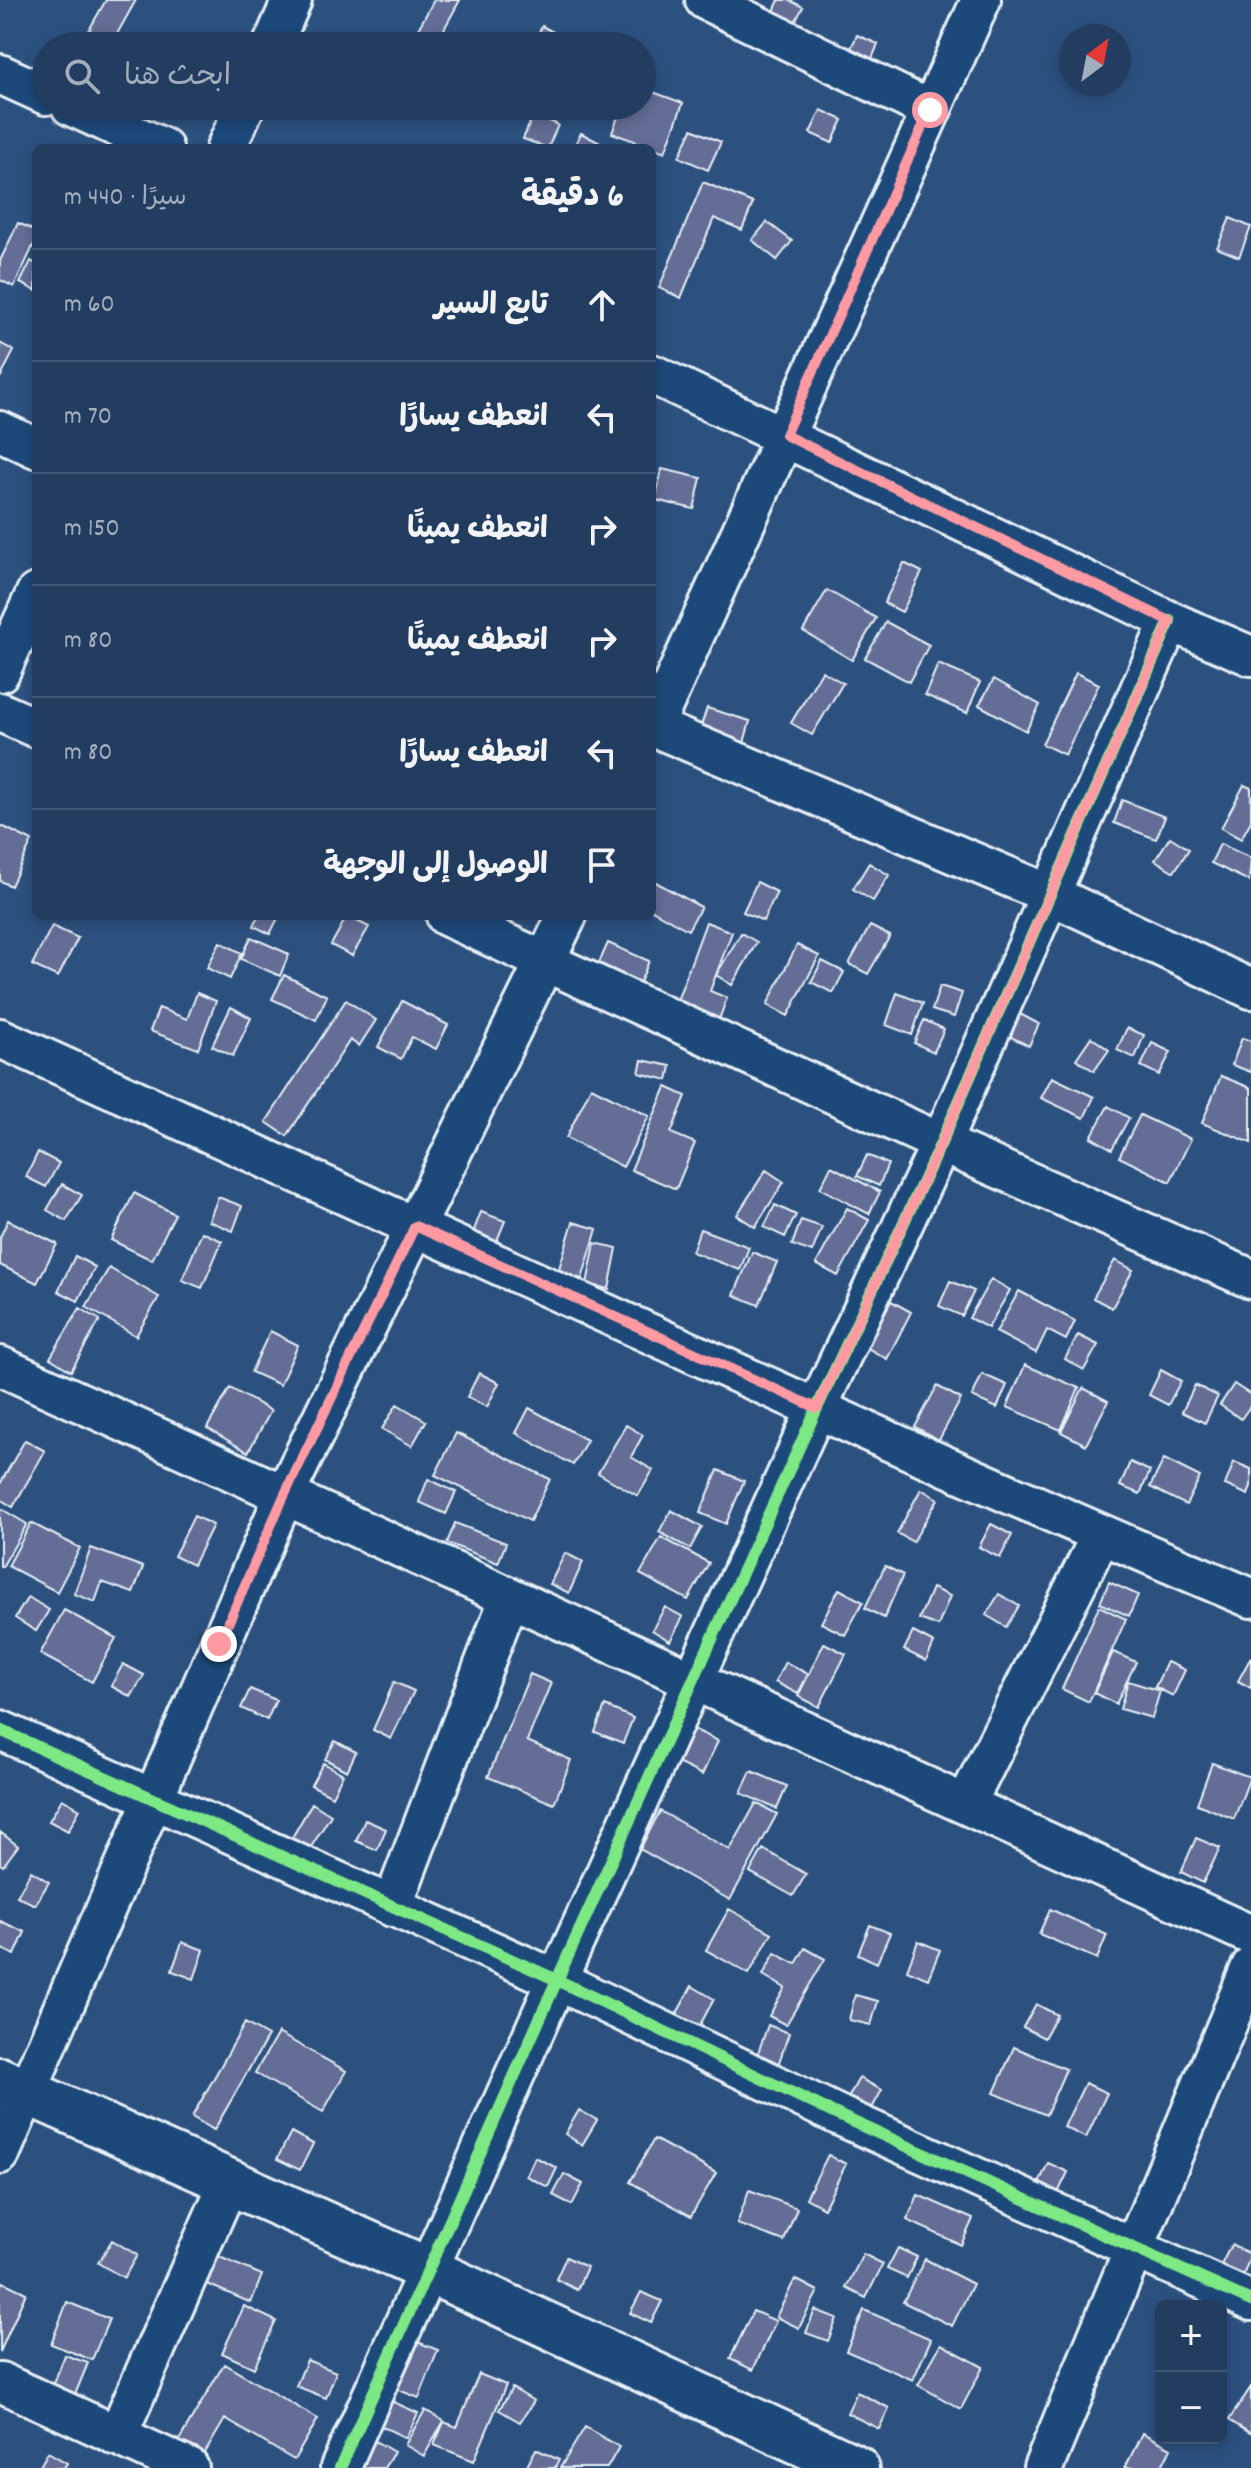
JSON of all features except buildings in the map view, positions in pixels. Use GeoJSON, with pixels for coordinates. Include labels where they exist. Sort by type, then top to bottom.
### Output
{"type":"FeatureCollection","features":[{"type":"Feature","properties":{"kind":"street"},"geometry":{"type":"LineString","coordinates":[[278,32],[292,0]]}},
{"type":"Feature","properties":{"kind":"street"},"geometry":{"type":"LineString","coordinates":[[705,0],[930,110]]}},
{"type":"Feature","properties":{"kind":"street"},"geometry":{"type":"LineString","coordinates":[[656,720],[981,0]]}},
{"type":"Feature","properties":{"kind":"street"},"geometry":{"type":"LineString","coordinates":[[0,74],[32,89]]}},
{"type":"Feature","properties":{"kind":"street"},"geometry":{"type":"LineString","coordinates":[[102,120],[154,144]]}},
{"type":"Feature","properties":{"kind":"street"},"geometry":{"type":"LineString","coordinates":[[228,144],[239,120]]}},
{"type":"Feature","properties":{"kind":"street"},"geometry":{"type":"LineString","coordinates":[[656,376],[1170,621],[1251,656]]}},
{"type":"Feature","properties":{"kind":"street"},"geometry":{"type":"LineString","coordinates":[[0,431],[32,446]]}},
{"type":"Feature","properties":{"kind":"street"},"geometry":{"type":"LineString","coordinates":[[0,672],[32,602]]}},
{"type":"Feature","properties":{"kind":"street"},"geometry":{"type":"LineString","coordinates":[[340,2468],[557,1980],[941,1143],[1170,621]]}},
{"type":"Feature","properties":{"kind":"street"},"geometry":{"type":"LineString","coordinates":[[0,712],[32,726]]}},
{"type":"Feature","properties":{"kind":"street"},"geometry":{"type":"LineString","coordinates":[[656,728],[1049,894],[1251,989]]}},
{"type":"Feature","properties":{"kind":"street"},"geometry":{"type":"LineString","coordinates":[[455,920],[941,1143],[1251,1279]]}},
{"type":"Feature","properties":{"kind":"street"},"geometry":{"type":"LineString","coordinates":[[0,2154],[14,2086],[152,1799],[284,1496],[565,920]]}},
{"type":"Feature","properties":{"kind":"street"},"geometry":{"type":"LineString","coordinates":[[0,1038],[817,1408],[1101,1535],[1251,1598]]}},
{"type":"Feature","properties":{"kind":"street"},"geometry":{"type":"LineString","coordinates":[[0,1366],[509,1599],[695,1679],[1251,1935]]}},
{"type":"Feature","properties":{"kind":"street"},"geometry":{"type":"LineString","coordinates":[[966,1804],[1101,1535]]}},
{"type":"Feature","properties":{"kind":"street"},"geometry":{"type":"LineString","coordinates":[[392,1907],[509,1599]]}},
{"type":"Feature","properties":{"kind":"street"},"geometry":{"type":"LineString","coordinates":[[0,1730],[557,1980],[840,2116],[1251,2301]]}},
{"type":"Feature","properties":{"kind":"street"},"geometry":{"type":"LineString","coordinates":[[1043,2468],[1251,1967]]}},
{"type":"Feature","properties":{"kind":"street"},"geometry":{"type":"LineString","coordinates":[[14,2086],[428,2270],[856,2468]]}},
{"type":"Feature","properties":{"kind":"street"},"geometry":{"type":"LineString","coordinates":[[117,2436],[229,2182]]}},
{"type":"Feature","properties":{"kind":"street"},"geometry":{"type":"LineString","coordinates":[[0,2382],[189,2468]]}},
{"type":"Feature","properties":{"kind":"cycle path"},"geometry":{"type":"LineString","coordinates":[[340,2468],[557,1980],[941,1143],[1170,621]]}},
{"type":"Feature","properties":{"kind":"cycle path"},"geometry":{"type":"LineString","coordinates":[[0,1730],[557,1980],[840,2116],[1251,2301]]}},
{"type":"Feature","properties":{"kind":"route"},"geometry":{"type":"LineString","coordinates":[[219,1644],[284,1496],[415,1226],[817,1408],[941,1143],[1170,621],[785,435],[930,110]]}}]}
